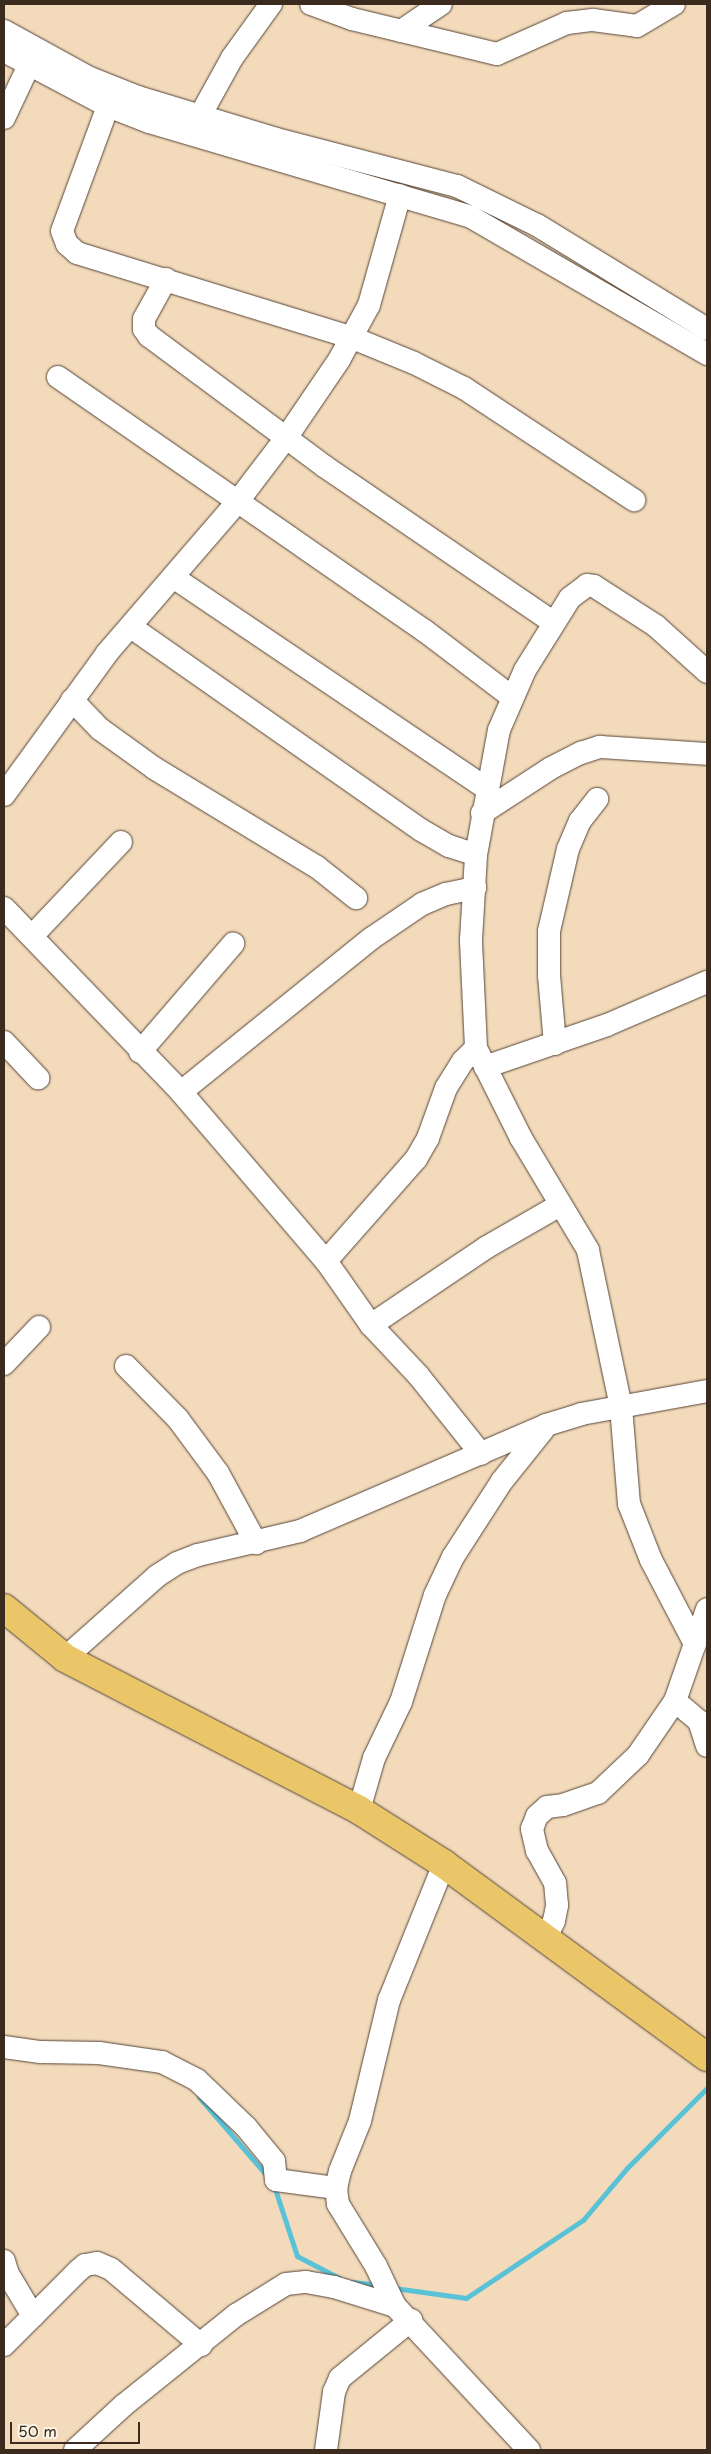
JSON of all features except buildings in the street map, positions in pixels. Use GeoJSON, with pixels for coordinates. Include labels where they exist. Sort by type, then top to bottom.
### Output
{"type":"FeatureCollection","features":[{"type":"Feature","properties":{"kind":"main road"},"geometry":{"type":"LineString","coordinates":[[4,1608],[65,1658],[359,1810],[444,1864],[545,1940],[705,2050]]}},
{"type":"Feature","properties":{"kind":"street"},"geometry":{"type":"LineString","coordinates":[[200,116],[232,58],[271,4]]}},
{"type":"Feature","properties":{"kind":"street"},"geometry":{"type":"LineString","coordinates":[[310,4],[401,31],[498,54],[567,23],[593,20],[637,26],[674,4]]}},
{"type":"Feature","properties":{"kind":"street"},"geometry":{"type":"LineString","coordinates":[[401,31],[441,4]]}},
{"type":"Feature","properties":{"kind":"street"},"geometry":{"type":"LineString","coordinates":[[4,31],[90,78],[138,97],[200,116],[457,186],[537,225],[707,329]]}},
{"type":"Feature","properties":{"kind":"street"},"geometry":{"type":"LineString","coordinates":[[4,51],[108,106],[189,135],[400,195],[470,217],[707,354]]}},
{"type":"Feature","properties":{"kind":"street"},"geometry":{"type":"LineString","coordinates":[[4,118],[29,65]]}},
{"type":"Feature","properties":{"kind":"street"},"geometry":{"type":"LineString","coordinates":[[108,106],[62,231],[67,244],[77,253],[353,338],[464,388],[634,500]]}},
{"type":"Feature","properties":{"kind":"street"},"geometry":{"type":"LineString","coordinates":[[4,795],[72,700],[238,501],[286,438],[353,338],[369,305],[400,195]]}},
{"type":"Feature","properties":{"kind":"street"},"geometry":{"type":"LineString","coordinates":[[166,279],[144,320],[144,329],[149,336],[286,438],[553,622]]}},
{"type":"Feature","properties":{"kind":"street"},"geometry":{"type":"LineString","coordinates":[[58,377],[148,442],[238,501],[425,631],[512,697]]}},
{"type":"Feature","properties":{"kind":"street"},"geometry":{"type":"LineString","coordinates":[[173,577],[486,788]]}},
{"type":"Feature","properties":{"kind":"street"},"geometry":{"type":"LineString","coordinates":[[695,1644],[651,1560],[629,1504],[621,1407],[588,1250],[579,1229],[560,1205],[521,1138],[481,1058],[471,968],[476,855],[486,788],[499,730],[512,697],[553,622],[578,590],[587,585],[594,586],[656,626],[707,672]]}},
{"type":"Feature","properties":{"kind":"street"},"geometry":{"type":"LineString","coordinates":[[131,627],[421,830],[449,846],[476,855]]}},
{"type":"Feature","properties":{"kind":"street"},"geometry":{"type":"LineString","coordinates":[[72,700],[100,729],[154,768],[317,867],[356,898]]}},
{"type":"Feature","properties":{"kind":"street"},"geometry":{"type":"LineString","coordinates":[[482,813],[551,768],[580,753],[600,747],[707,754]]}},
{"type":"Feature","properties":{"kind":"street"},"geometry":{"type":"LineString","coordinates":[[555,1044],[549,976],[549,931],[568,849],[580,821],[597,799]]}},
{"type":"Feature","properties":{"kind":"street"},"geometry":{"type":"LineString","coordinates":[[33,935],[121,842]]}},
{"type":"Feature","properties":{"kind":"street"},"geometry":{"type":"LineString","coordinates":[[181,1092],[372,938],[422,904],[446,894],[475,888]]}},
{"type":"Feature","properties":{"kind":"street"},"geometry":{"type":"LineString","coordinates":[[4,908],[33,935],[140,1052],[181,1092],[326,1261],[371,1325],[418,1375],[481,1454]]}},
{"type":"Feature","properties":{"kind":"street"},"geometry":{"type":"LineString","coordinates":[[140,1052],[233,944]]}},
{"type":"Feature","properties":{"kind":"street"},"geometry":{"type":"LineString","coordinates":[[326,1261],[416,1158],[428,1138],[446,1088],[463,1061],[555,1044],[707,982]]}},
{"type":"Feature","properties":{"kind":"street"},"geometry":{"type":"LineString","coordinates":[[4,1042],[38,1078]]}},
{"type":"Feature","properties":{"kind":"street"},"geometry":{"type":"LineString","coordinates":[[371,1325],[487,1247],[560,1205]]}},
{"type":"Feature","properties":{"kind":"street"},"geometry":{"type":"LineString","coordinates":[[4,1364],[40,1328]]}},
{"type":"Feature","properties":{"kind":"street"},"geometry":{"type":"LineString","coordinates":[[126,1366],[178,1419],[218,1473],[256,1543]]}},
{"type":"Feature","properties":{"kind":"street"},"geometry":{"type":"LineString","coordinates":[[65,1658],[157,1576],[177,1563],[198,1555],[300,1532],[546,1425],[581,1414],[707,1391]]}},
{"type":"Feature","properties":{"kind":"street"},"geometry":{"type":"LineString","coordinates":[[359,1810],[374,1758],[401,1702],[422,1632],[453,1557],[502,1481],[546,1425]]}},
{"type":"Feature","properties":{"kind":"street"},"geometry":{"type":"LineString","coordinates":[[545,1940],[554,1921],[557,1906],[554,1883],[536,1851],[532,1829],[537,1816],[547,1807],[563,1805],[598,1793],[638,1755],[675,1701],[707,1609]]}},
{"type":"Feature","properties":{"kind":"street"},"geometry":{"type":"LineString","coordinates":[[675,1701],[699,1720],[707,1746]]}},
{"type":"Feature","properties":{"kind":"street"},"geometry":{"type":"LineString","coordinates":[[444,1864],[389,2000],[360,2121],[340,2171],[336,2188],[338,2204],[350,2228],[376,2266],[398,2307],[529,2450]]}},
{"type":"Feature","properties":{"kind":"street"},"geometry":{"type":"LineString","coordinates":[[4,2047],[40,2052],[99,2053],[162,2062],[197,2080],[246,2127],[274,2161],[276,2180],[336,2188]]}},
{"type":"Feature","properties":{"kind":"street"},"geometry":{"type":"LineString","coordinates":[[4,2261],[8,2274],[33,2316]]}},
{"type":"Feature","properties":{"kind":"street"},"geometry":{"type":"LineString","coordinates":[[4,2345],[78,2271],[85,2265],[97,2263],[111,2270],[201,2345]]}},
{"type":"Feature","properties":{"kind":"street"},"geometry":{"type":"LineString","coordinates":[[75,2450],[143,2389],[260,2298],[286,2284],[306,2282],[334,2287],[398,2307]]}},
{"type":"Feature","properties":{"kind":"street"},"geometry":{"type":"LineString","coordinates":[[326,2450],[334,2392],[340,2378],[398,2307]]}},
{"type":"Feature","properties":{"kind":"waterway"},"geometry":{"type":"LineString","coordinates":[[394,2288],[466,2298],[583,2220],[627,2168],[707,2088]]}},
{"type":"Feature","properties":{"kind":"waterway"},"geometry":{"type":"LineString","coordinates":[[199,2097],[268,2177]]}},
{"type":"Feature","properties":{"kind":"waterway"},"geometry":{"type":"LineString","coordinates":[[274,2186],[297,2256],[339,2278]]}},
{"type":"Feature","properties":{"kind":"waterway"},"geometry":{"type":"LineString","coordinates":[[352,2282],[379,2285]]}}]}
